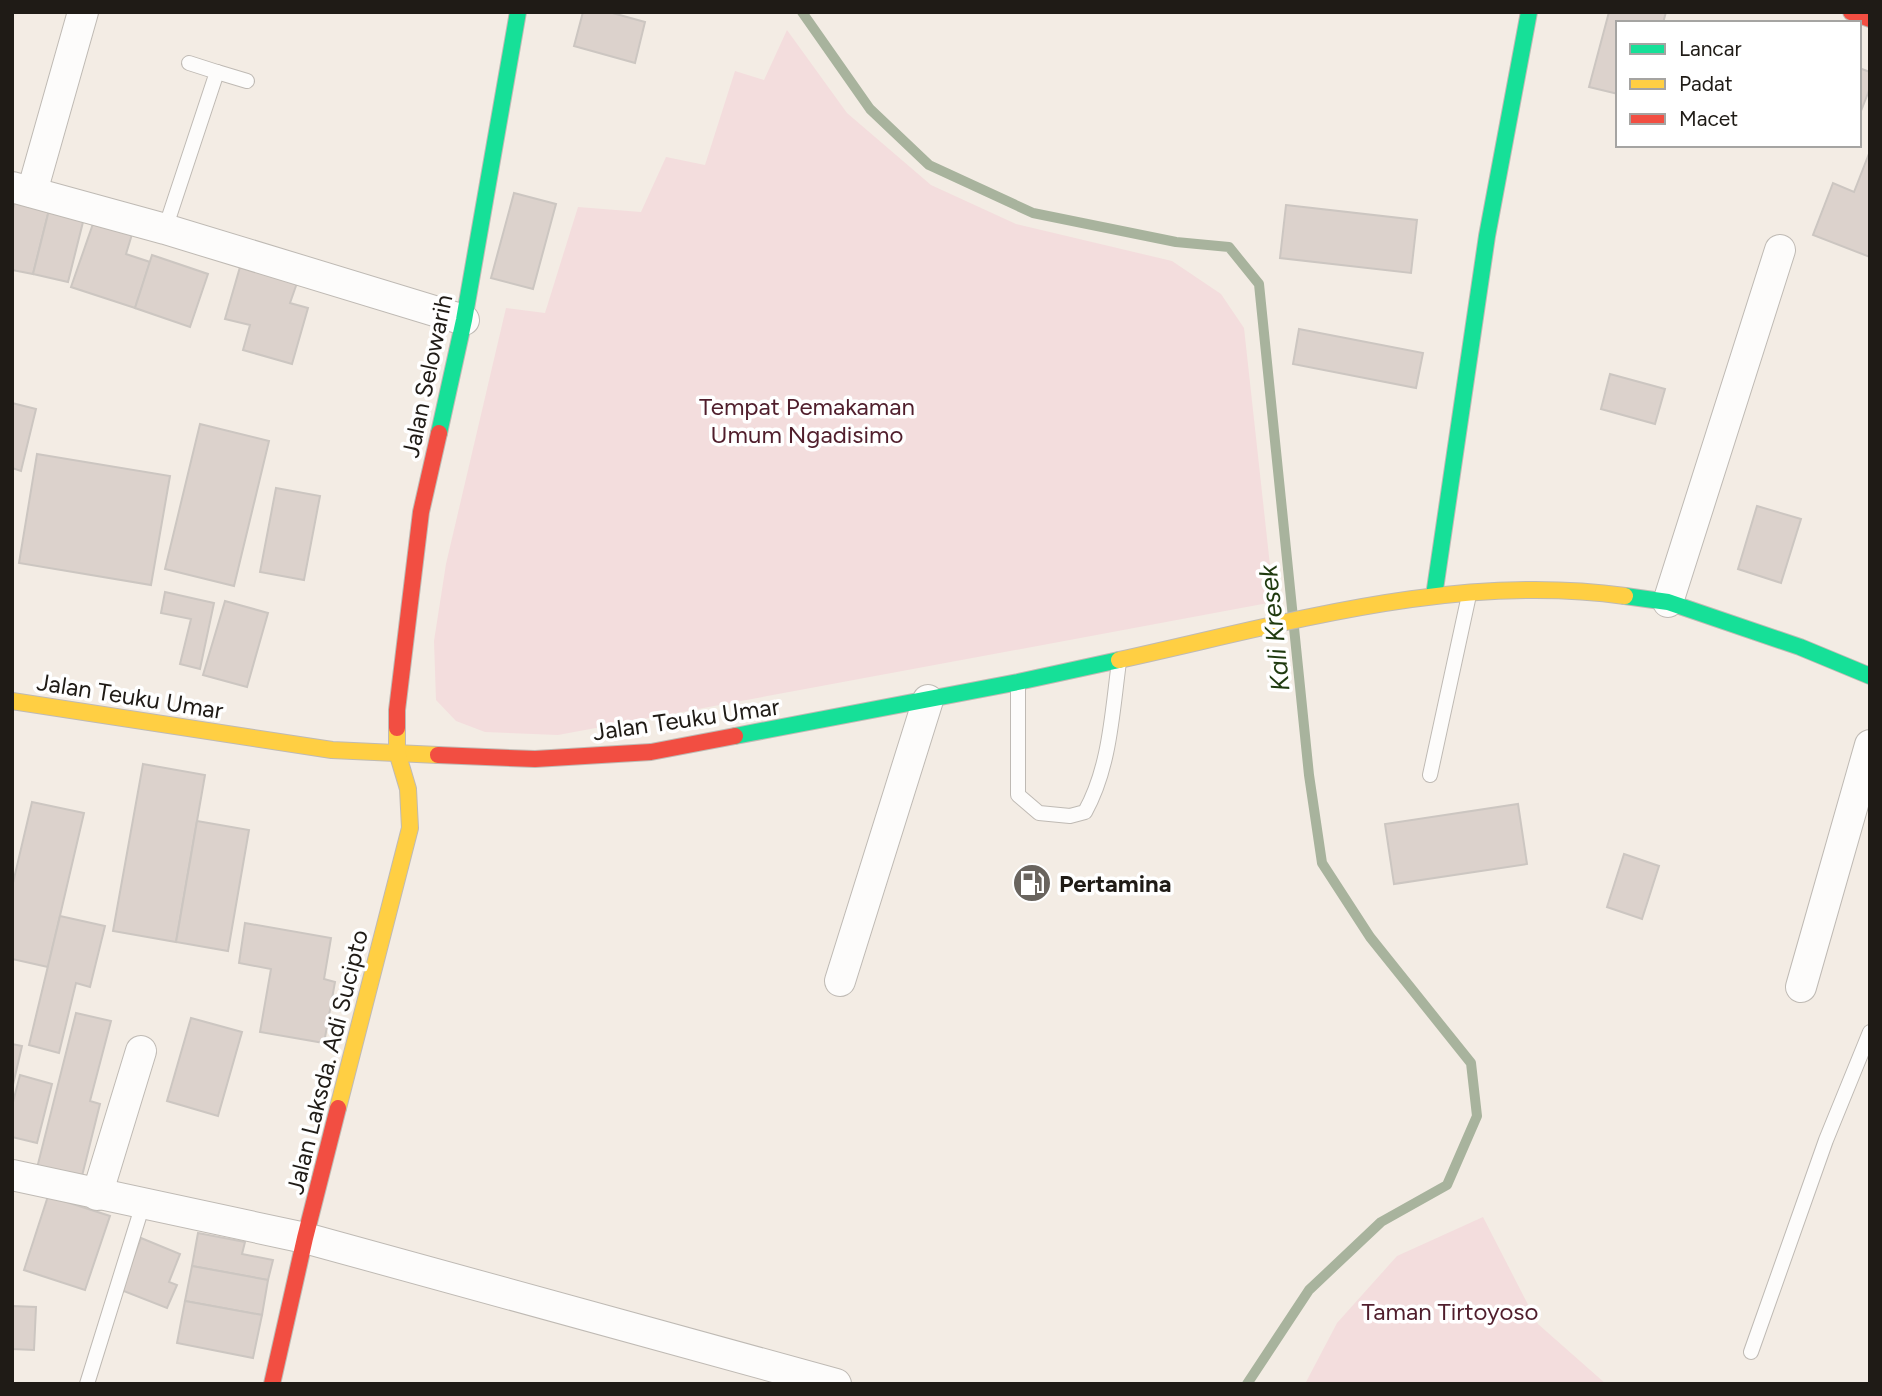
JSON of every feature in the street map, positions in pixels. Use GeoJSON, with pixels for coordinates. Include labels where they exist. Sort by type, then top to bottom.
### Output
{"type":"FeatureCollection","features":[{"type":"Feature","properties":{"kind":"main road","name":"Jalan Selowarih"},"geometry":{"type":"LineString","coordinates":[[397,752],[397,710],[421,512],[464,320],[518,12]]}},
{"type":"Feature","properties":{"kind":"main road"},"geometry":{"type":"LineString","coordinates":[[1434,596],[1486,236],[1529,12]]}},
{"type":"Feature","properties":{"kind":"main road"},"geometry":{"type":"LineString","coordinates":[[1851,12],[1870,19]]}},
{"type":"Feature","properties":{"kind":"main road","name":"Jalan Teuku Umar"},"geometry":{"type":"LineString","coordinates":[[12,701],[332,750],[535,760],[651,752],[1018,682],[1359,608],[1434,596],[1529,589],[1604,593],[1668,602],[1800,647],[1870,676]]}},
{"type":"Feature","properties":{"kind":"main road","name":"Jalan Laksda. Adi Sucipto"},"geometry":{"type":"LineString","coordinates":[[272,1384],[305,1238],[410,828],[408,789],[397,752]]}},
{"type":"Feature","properties":{"kind":"street"},"geometry":{"type":"LineString","coordinates":[[83,12],[22,190],[165,229],[464,320]]}},
{"type":"Feature","properties":{"kind":"street"},"geometry":{"type":"LineString","coordinates":[[1668,602],[1780,250]]}},
{"type":"Feature","properties":{"kind":"street"},"geometry":{"type":"LineString","coordinates":[[840,981],[928,699]]}},
{"type":"Feature","properties":{"kind":"street"},"geometry":{"type":"LineString","coordinates":[[1801,987],[1870,745]]}},
{"type":"Feature","properties":{"kind":"street"},"geometry":{"type":"LineString","coordinates":[[97,1195],[141,1051]]}},
{"type":"Feature","properties":{"kind":"street"},"geometry":{"type":"LineString","coordinates":[[12,1175],[305,1238],[836,1384]]}},
{"type":"Feature","properties":{"kind":"lane"},"geometry":{"type":"LineString","coordinates":[[189,62],[247,81]]}},
{"type":"Feature","properties":{"kind":"lane"},"geometry":{"type":"LineString","coordinates":[[165,229],[217,72]]}},
{"type":"Feature","properties":{"kind":"lane"},"geometry":{"type":"LineString","coordinates":[[1430,775],[1469,593]]}},
{"type":"Feature","properties":{"kind":"lane"},"geometry":{"type":"LineString","coordinates":[[1018,682],[1018,795],[1039,813],[1070,816],[1085,812],[1097,790],[1104,766],[1120,659]]}},
{"type":"Feature","properties":{"kind":"lane"},"geometry":{"type":"LineString","coordinates":[[1751,1352],[1826,1140],[1870,1031]]}},
{"type":"Feature","properties":{"kind":"lane"},"geometry":{"type":"LineString","coordinates":[[87,1384],[143,1205]]}},
{"type":"Feature","properties":{"kind":"green space","name":"Tempat Pemakaman Umum Ngadisimo"},"geometry":{"type":"Polygon","coordinates":[[[787,30],[847,113],[931,185],[1016,224],[1172,261],[1221,294],[1244,328],[1274,602],[558,735],[485,732],[456,721],[436,700],[434,641],[446,564],[506,308],[545,313],[578,207],[641,212],[666,157],[705,165],[735,71],[764,80],[787,30]]]}},
{"type":"Feature","properties":{"kind":"green space","name":"Taman Tirtoyoso"},"geometry":{"type":"Polygon","coordinates":[[[1483,1217],[1538,1324],[1606,1384],[1305,1384],[1337,1323],[1397,1256],[1483,1217]]]}},
{"type":"Feature","properties":{"kind":"building"},"geometry":{"type":"Polygon","coordinates":[[[583,12],[609,12],[645,22],[635,63],[574,46],[583,12]]]}},
{"type":"Feature","properties":{"kind":"building"},"geometry":{"type":"Polygon","coordinates":[[[1609,12],[1666,12],[1664,21],[1616,21],[1616,94],[1589,87],[1609,12]]]}},
{"type":"Feature","properties":{"kind":"building"},"geometry":{"type":"Polygon","coordinates":[[[1861,69],[1870,72],[1870,88],[1861,111],[1861,69]]]}},
{"type":"Feature","properties":{"kind":"building"},"geometry":{"type":"Polygon","coordinates":[[[1870,151],[1870,257],[1813,235],[1833,183],[1854,192],[1870,151]]]}},
{"type":"Feature","properties":{"kind":"building"},"geometry":{"type":"Polygon","coordinates":[[[514,193],[556,204],[533,289],[491,278],[514,193]]]}},
{"type":"Feature","properties":{"kind":"building"},"geometry":{"type":"Polygon","coordinates":[[[16,197],[50,206],[33,274],[12,270],[12,213],[16,197]]]}},
{"type":"Feature","properties":{"kind":"building"},"geometry":{"type":"Polygon","coordinates":[[[1286,205],[1417,220],[1411,273],[1280,258],[1286,205]]]}},
{"type":"Feature","properties":{"kind":"building"},"geometry":{"type":"Polygon","coordinates":[[[50,206],[85,214],[68,282],[33,274],[50,206]]]}},
{"type":"Feature","properties":{"kind":"building"},"geometry":{"type":"Polygon","coordinates":[[[95,218],[133,231],[126,254],[150,262],[135,308],[71,287],[95,218]]]}},
{"type":"Feature","properties":{"kind":"building"},"geometry":{"type":"Polygon","coordinates":[[[152,255],[208,274],[190,327],[135,308],[152,255]]]}},
{"type":"Feature","properties":{"kind":"building"},"geometry":{"type":"Polygon","coordinates":[[[240,267],[297,283],[290,303],[308,308],[292,364],[243,350],[250,325],[225,319],[240,267]]]}},
{"type":"Feature","properties":{"kind":"building"},"geometry":{"type":"Polygon","coordinates":[[[1299,329],[1423,353],[1416,388],[1293,364],[1299,329]]]}},
{"type":"Feature","properties":{"kind":"building"},"geometry":{"type":"Polygon","coordinates":[[[1610,374],[1665,389],[1655,424],[1601,409],[1610,374]]]}},
{"type":"Feature","properties":{"kind":"building"},"geometry":{"type":"Polygon","coordinates":[[[12,403],[36,409],[21,471],[12,468],[12,403]]]}},
{"type":"Feature","properties":{"kind":"building"},"geometry":{"type":"Polygon","coordinates":[[[200,424],[269,441],[234,586],[165,569],[200,424]]]}},
{"type":"Feature","properties":{"kind":"building"},"geometry":{"type":"Polygon","coordinates":[[[37,454],[170,476],[151,585],[19,563],[37,454]]]}},
{"type":"Feature","properties":{"kind":"building"},"geometry":{"type":"Polygon","coordinates":[[[276,488],[320,496],[304,580],[260,572],[276,488]]]}},
{"type":"Feature","properties":{"kind":"building"},"geometry":{"type":"Polygon","coordinates":[[[1757,506],[1801,519],[1781,583],[1738,569],[1757,506]]]}},
{"type":"Feature","properties":{"kind":"building"},"geometry":{"type":"Polygon","coordinates":[[[165,592],[214,603],[200,669],[180,664],[191,619],[161,613],[165,592]]]}},
{"type":"Feature","properties":{"kind":"building"},"geometry":{"type":"Polygon","coordinates":[[[225,601],[268,613],[247,687],[203,675],[225,601]]]}},
{"type":"Feature","properties":{"kind":"building"},"geometry":{"type":"Polygon","coordinates":[[[143,764],[205,775],[176,942],[113,931],[143,764]]]}},
{"type":"Feature","properties":{"kind":"building"},"geometry":{"type":"Polygon","coordinates":[[[32,802],[84,813],[48,967],[12,959],[12,887],[32,802]]]}},
{"type":"Feature","properties":{"kind":"building"},"geometry":{"type":"Polygon","coordinates":[[[1518,804],[1527,864],[1394,884],[1385,824],[1518,804]]]}},
{"type":"Feature","properties":{"kind":"building"},"geometry":{"type":"Polygon","coordinates":[[[197,821],[249,830],[228,951],[176,942],[197,821]]]}},
{"type":"Feature","properties":{"kind":"building"},"geometry":{"type":"Polygon","coordinates":[[[1624,854],[1659,866],[1642,919],[1607,907],[1624,854]]]}},
{"type":"Feature","properties":{"kind":"building"},"geometry":{"type":"Polygon","coordinates":[[[60,916],[105,926],[90,987],[76,983],[59,1053],[29,1045],[60,916]]]}},
{"type":"Feature","properties":{"kind":"building"},"geometry":{"type":"Polygon","coordinates":[[[245,923],[331,938],[324,979],[335,982],[324,1043],[260,1032],[271,969],[239,963],[245,923]]]}},
{"type":"Feature","properties":{"kind":"building"},"geometry":{"type":"Polygon","coordinates":[[[76,1013],[111,1021],[90,1101],[100,1104],[80,1184],[36,1172],[76,1013]]]}},
{"type":"Feature","properties":{"kind":"building"},"geometry":{"type":"Polygon","coordinates":[[[191,1018],[242,1032],[218,1116],[167,1101],[191,1018]]]}},
{"type":"Feature","properties":{"kind":"building"},"geometry":{"type":"Polygon","coordinates":[[[12,1044],[22,1046],[12,1089],[12,1044]]]}},
{"type":"Feature","properties":{"kind":"building"},"geometry":{"type":"Polygon","coordinates":[[[20,1075],[52,1084],[37,1143],[12,1137],[12,1106],[20,1075]]]}},
{"type":"Feature","properties":{"kind":"building"},"geometry":{"type":"Polygon","coordinates":[[[48,1196],[110,1216],[85,1290],[24,1270],[48,1196]]]}},
{"type":"Feature","properties":{"kind":"building"},"geometry":{"type":"Polygon","coordinates":[[[198,1233],[245,1242],[242,1254],[273,1260],[268,1280],[192,1266],[198,1233]]]}},
{"type":"Feature","properties":{"kind":"building"},"geometry":{"type":"Polygon","coordinates":[[[141,1238],[180,1254],[169,1282],[177,1285],[167,1308],[121,1290],[141,1238]]]}},
{"type":"Feature","properties":{"kind":"building"},"geometry":{"type":"Polygon","coordinates":[[[192,1266],[268,1280],[262,1315],[185,1301],[192,1266]]]}},
{"type":"Feature","properties":{"kind":"building"},"geometry":{"type":"Polygon","coordinates":[[[185,1301],[262,1315],[253,1358],[177,1343],[185,1301]]]}},
{"type":"Feature","properties":{"kind":"building"},"geometry":{"type":"Polygon","coordinates":[[[12,1306],[36,1307],[34,1350],[12,1349],[12,1306]]]}},
{"type":"Feature","properties":{"kind":"waterway","name":"Kali Kresek"},"geometry":{"type":"LineString","coordinates":[[802,12],[870,109],[929,165],[1033,213],[1176,242],[1229,247],[1259,284],[1309,775],[1322,863],[1370,937],[1471,1063],[1477,1116],[1447,1185],[1381,1222],[1309,1290],[1247,1384]]}},
{"type":"Feature","properties":{"kind":"traffic: fast"},"geometry":{"type":"LineString","coordinates":[[439,433],[464,320],[518,12]]}},
{"type":"Feature","properties":{"kind":"traffic: fast"},"geometry":{"type":"LineString","coordinates":[[1434,596],[1487,236],[1529,12]]}},
{"type":"Feature","properties":{"kind":"traffic: fast"},"geometry":{"type":"LineString","coordinates":[[1625,596],[1668,602],[1800,647],[1870,676]]}},
{"type":"Feature","properties":{"kind":"traffic: fast"},"geometry":{"type":"LineString","coordinates":[[735,736],[1119,660]]}},
{"type":"Feature","properties":{"kind":"traffic: slow"},"geometry":{"type":"LineString","coordinates":[[1119,660],[1307,618],[1434,596],[1561,590],[1625,596]]}},
{"type":"Feature","properties":{"kind":"traffic: slow"},"geometry":{"type":"LineString","coordinates":[[12,701],[332,750],[438,755]]}},
{"type":"Feature","properties":{"kind":"traffic: slow"},"geometry":{"type":"LineString","coordinates":[[338,1108],[410,828],[408,789],[397,752],[397,728]]}},
{"type":"Feature","properties":{"kind":"traffic: jam"},"geometry":{"type":"LineString","coordinates":[[1851,12],[1870,19]]}},
{"type":"Feature","properties":{"kind":"traffic: jam"},"geometry":{"type":"LineString","coordinates":[[397,728],[421,512],[439,433]]}},
{"type":"Feature","properties":{"kind":"traffic: jam"},"geometry":{"type":"LineString","coordinates":[[438,755],[535,759],[651,752],[735,736]]}},
{"type":"Feature","properties":{"kind":"traffic: jam"},"geometry":{"type":"LineString","coordinates":[[272,1384],[338,1108]]}},
{"type":"Feature","properties":{"kind":"place","name":"Pertamina"},"geometry":{"type":"Point","coordinates":[1032,883]}}]}
